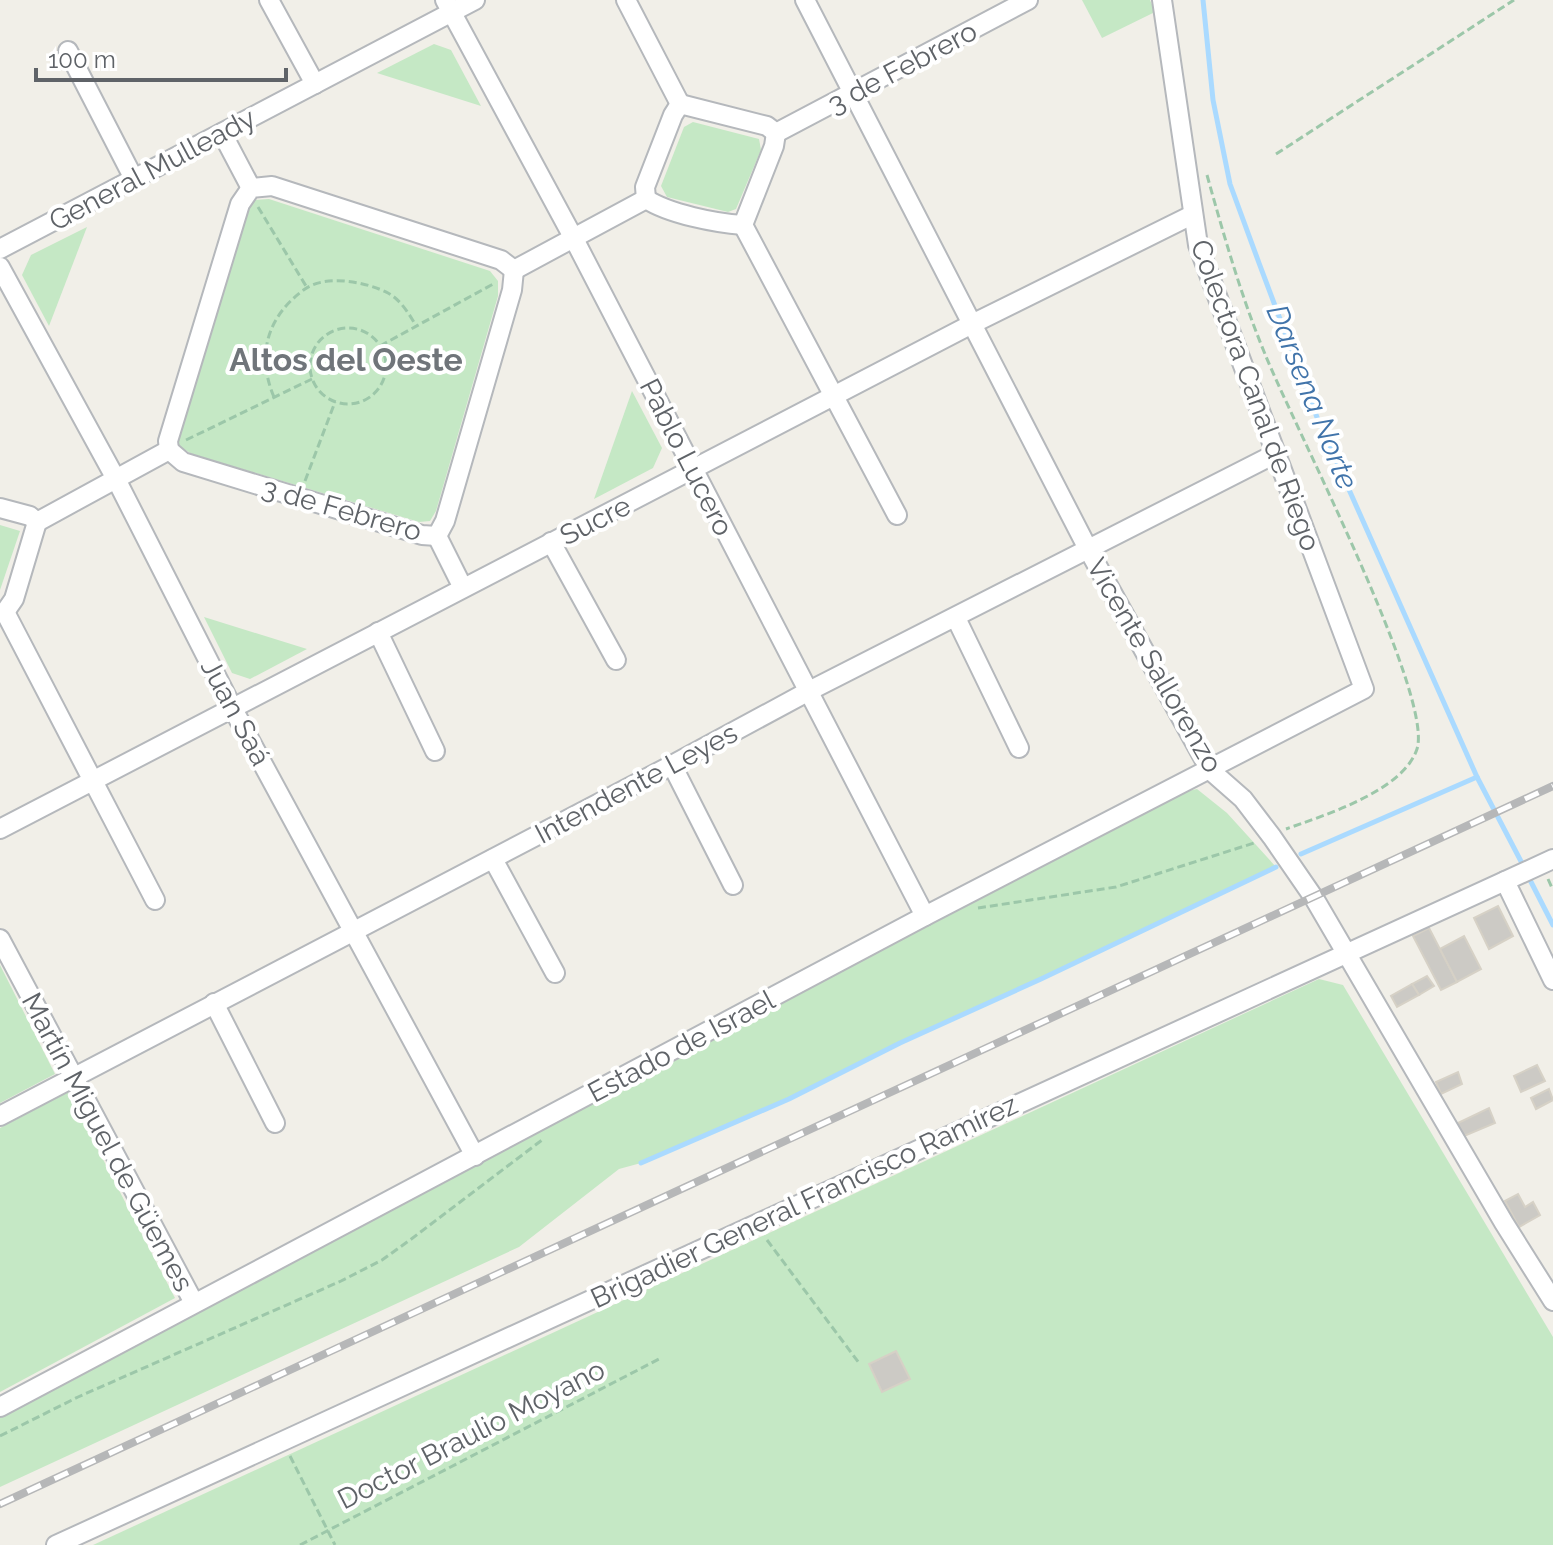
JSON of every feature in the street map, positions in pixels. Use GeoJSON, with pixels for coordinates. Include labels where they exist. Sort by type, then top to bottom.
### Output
{"type":"FeatureCollection","features":[{"type":"Feature","properties":{"kind":"street"},"geometry":{"type":"LineString","coordinates":[[269,0],[315,84]]}},
{"type":"Feature","properties":{"kind":"street","name":"General Mulleady"},"geometry":{"type":"LineString","coordinates":[[0,249],[315,84],[449,6],[475,0]]}},
{"type":"Feature","properties":{"kind":"street"},"geometry":{"type":"LineString","coordinates":[[626,0],[680,104],[767,126],[776,133],[774,146],[743,225],[897,515]]}},
{"type":"Feature","properties":{"kind":"street","name":"Vicente Sallorenzo"},"geometry":{"type":"LineString","coordinates":[[805,0],[1088,549],[1210,770],[1243,799],[1314,898],[1553,1301]]}},
{"type":"Feature","properties":{"kind":"street","name":"3 de Febrero"},"geometry":{"type":"LineString","coordinates":[[776,133],[1028,0]]}},
{"type":"Feature","properties":{"kind":"street","name":"Colectora Canal de Riego"},"geometry":{"type":"LineString","coordinates":[[1162,0],[1198,245],[1364,689]]}},
{"type":"Feature","properties":{"kind":"street","name":"Pablo Lucero"},"geometry":{"type":"LineString","coordinates":[[449,6],[573,237],[925,916]]}},
{"type":"Feature","properties":{"kind":"street"},"geometry":{"type":"LineString","coordinates":[[68,51],[134,179]]}},
{"type":"Feature","properties":{"kind":"street"},"geometry":{"type":"LineString","coordinates":[[646,199],[645,187],[680,104]]}},
{"type":"Feature","properties":{"kind":"street"},"geometry":{"type":"LineString","coordinates":[[222,133],[252,194]]}},
{"type":"Feature","properties":{"kind":"street"},"geometry":{"type":"LineString","coordinates":[[155,900],[3,612],[14,599],[37,522],[173,447],[168,441],[240,204],[252,194],[272,186],[501,260],[514,270],[646,199]]}},
{"type":"Feature","properties":{"kind":"street"},"geometry":{"type":"LineString","coordinates":[[646,199],[658,207],[743,225]]}},
{"type":"Feature","properties":{"kind":"street","name":"Sucre"},"geometry":{"type":"LineString","coordinates":[[0,829],[835,394],[1192,215]]}},
{"type":"Feature","properties":{"kind":"street","name":"Juan Saá"},"geometry":{"type":"LineString","coordinates":[[0,267],[116,479],[233,709],[475,1156]]}},
{"type":"Feature","properties":{"kind":"street","name":"3 de Febrero"},"geometry":{"type":"LineString","coordinates":[[173,447],[183,462],[422,535],[437,536],[445,521],[483,391],[512,290],[514,270]]}},
{"type":"Feature","properties":{"kind":"street","name":"Intendente Leyes"},"geometry":{"type":"LineString","coordinates":[[0,1116],[809,691],[1275,454]]}},
{"type":"Feature","properties":{"kind":"street"},"geometry":{"type":"LineString","coordinates":[[0,508],[30,516],[37,522]]}},
{"type":"Feature","properties":{"kind":"street"},"geometry":{"type":"LineString","coordinates":[[437,536],[463,588]]}},
{"type":"Feature","properties":{"kind":"street"},"geometry":{"type":"LineString","coordinates":[[551,542],[616,660]]}},
{"type":"Feature","properties":{"kind":"street"},"geometry":{"type":"LineString","coordinates":[[956,618],[1019,748]]}},
{"type":"Feature","properties":{"kind":"street"},"geometry":{"type":"LineString","coordinates":[[378,632],[435,751]]}},
{"type":"Feature","properties":{"kind":"street","name":"Estado de Israel"},"geometry":{"type":"LineString","coordinates":[[0,1407],[925,916],[1364,689]]}},
{"type":"Feature","properties":{"kind":"street"},"geometry":{"type":"LineString","coordinates":[[672,765],[733,885]]}},
{"type":"Feature","properties":{"kind":"street"},"geometry":{"type":"LineString","coordinates":[[493,859],[555,973]]}},
{"type":"Feature","properties":{"kind":"street","name":"Brigadier General Francisco Ramírez"},"geometry":{"type":"LineString","coordinates":[[56,1545],[1553,859]]}},
{"type":"Feature","properties":{"kind":"street"},"geometry":{"type":"LineString","coordinates":[[1505,881],[1553,980]]}},
{"type":"Feature","properties":{"kind":"street","name":"Martín Miguel de Güemes"},"geometry":{"type":"LineString","coordinates":[[0,939],[194,1303]]}},
{"type":"Feature","properties":{"kind":"street"},"geometry":{"type":"LineString","coordinates":[[214,1003],[275,1123]]}},
{"type":"Feature","properties":{"kind":"path"},"geometry":{"type":"LineString","coordinates":[[1276,154],[1514,0]]}},
{"type":"Feature","properties":{"kind":"path"},"geometry":{"type":"LineString","coordinates":[[252,194],[306,287]]}},
{"type":"Feature","properties":{"kind":"path"},"geometry":{"type":"LineString","coordinates":[[274,397],[267,376],[264,346],[274,320],[306,287],[333,280],[391,294],[416,326]]}},
{"type":"Feature","properties":{"kind":"path"},"geometry":{"type":"LineString","coordinates":[[380,346],[498,281]]}},
{"type":"Feature","properties":{"kind":"path"},"geometry":{"type":"LineString","coordinates":[[343,328],[356,329],[368,333],[380,346],[386,365],[384,378],[379,389],[359,403],[335,402],[324,396],[312,379],[310,363],[313,351],[320,340],[331,332],[343,328]]}},
{"type":"Feature","properties":{"kind":"path"},"geometry":{"type":"LineString","coordinates":[[173,447],[312,379]]}},
{"type":"Feature","properties":{"kind":"path"},"geometry":{"type":"LineString","coordinates":[[303,487],[335,402]]}},
{"type":"Feature","properties":{"kind":"path"},"geometry":{"type":"LineString","coordinates":[[755,1224],[859,1363]]}},
{"type":"Feature","properties":{"kind":"path","name":"Doctor Braulio Moyano"},"geometry":{"type":"LineString","coordinates":[[300,1545],[661,1358]]}},
{"type":"Feature","properties":{"kind":"path"},"geometry":{"type":"LineString","coordinates":[[283,1441],[335,1545]]}},
{"type":"Feature","properties":{"kind":"green space"},"geometry":{"type":"Polygon","coordinates":[[[1082,0],[1150,0],[1155,12],[1102,38],[1082,0]]]}},
{"type":"Feature","properties":{"kind":"green space"},"geometry":{"type":"Polygon","coordinates":[[[434,44],[451,50],[481,106],[377,73],[434,44]]]}},
{"type":"Feature","properties":{"kind":"green space"},"geometry":{"type":"Polygon","coordinates":[[[693,122],[759,139],[761,150],[736,209],[728,212],[667,197],[661,186],[684,127],[693,122]]]}},
{"type":"Feature","properties":{"kind":"green space"},"geometry":{"type":"Polygon","coordinates":[[[269,199],[490,271],[498,281],[498,296],[436,511],[430,521],[419,522],[192,454],[177,445],[245,214],[254,200],[269,199]]]}},
{"type":"Feature","properties":{"kind":"green space"},"geometry":{"type":"Polygon","coordinates":[[[87,227],[49,326],[22,275],[31,255],[87,227]]]}},
{"type":"Feature","properties":{"kind":"green space"},"geometry":{"type":"Polygon","coordinates":[[[632,391],[662,448],[653,468],[594,499],[632,391]]]}},
{"type":"Feature","properties":{"kind":"green space"},"geometry":{"type":"Polygon","coordinates":[[[0,525],[20,531],[0,590],[0,525]]]}},
{"type":"Feature","properties":{"kind":"green space"},"geometry":{"type":"Polygon","coordinates":[[[204,617],[307,649],[250,679],[232,673],[204,617]]]}},
{"type":"Feature","properties":{"kind":"green space"},"geometry":{"type":"Polygon","coordinates":[[[1197,789],[1227,813],[1276,867],[900,1043],[789,1099],[641,1163],[619,1169],[519,1247],[0,1487],[0,1418],[154,1336],[190,1311],[1184,792],[1197,789]]]}},
{"type":"Feature","properties":{"kind":"green space"},"geometry":{"type":"Polygon","coordinates":[[[0,965],[55,1074],[0,1103],[0,965]]]}},
{"type":"Feature","properties":{"kind":"green space"},"geometry":{"type":"Polygon","coordinates":[[[1319,979],[1343,985],[1553,1337],[1553,1545],[93,1545],[1319,979]]]}},
{"type":"Feature","properties":{"kind":"green space"},"geometry":{"type":"Polygon","coordinates":[[[68,1092],[175,1298],[0,1392],[0,1128],[68,1092]]]}},
{"type":"Feature","properties":{"kind":"building"},"geometry":{"type":"Polygon","coordinates":[[[1498,906],[1513,936],[1489,949],[1474,918],[1498,906]]]}},
{"type":"Feature","properties":{"kind":"building"},"geometry":{"type":"Polygon","coordinates":[[[1429,928],[1457,982],[1441,990],[1413,936],[1429,928]]]}},
{"type":"Feature","properties":{"kind":"building"},"geometry":{"type":"Polygon","coordinates":[[[1464,936],[1481,969],[1457,982],[1440,949],[1464,936]]]}},
{"type":"Feature","properties":{"kind":"building"},"geometry":{"type":"Polygon","coordinates":[[[1427,976],[1434,986],[1419,995],[1412,984],[1427,976]]]}},
{"type":"Feature","properties":{"kind":"building"},"geometry":{"type":"Polygon","coordinates":[[[1412,984],[1419,995],[1397,1007],[1391,996],[1412,984]]]}},
{"type":"Feature","properties":{"kind":"building"},"geometry":{"type":"Polygon","coordinates":[[[1537,1065],[1545,1081],[1521,1092],[1514,1076],[1537,1065]]]}},
{"type":"Feature","properties":{"kind":"building"},"geometry":{"type":"Polygon","coordinates":[[[1458,1072],[1462,1084],[1441,1094],[1436,1082],[1458,1072]]]}},
{"type":"Feature","properties":{"kind":"building"},"geometry":{"type":"Polygon","coordinates":[[[1549,1089],[1553,1100],[1536,1109],[1531,1098],[1549,1089]]]}},
{"type":"Feature","properties":{"kind":"building"},"geometry":{"type":"Polygon","coordinates":[[[1489,1108],[1495,1123],[1464,1136],[1456,1124],[1489,1108]]]}},
{"type":"Feature","properties":{"kind":"building"},"geometry":{"type":"Polygon","coordinates":[[[1518,1194],[1525,1207],[1533,1202],[1540,1215],[1519,1227],[1505,1201],[1518,1194]]]}},
{"type":"Feature","properties":{"kind":"building"},"geometry":{"type":"Polygon","coordinates":[[[896,1351],[910,1379],[882,1392],[869,1364],[896,1351]]]}},
{"type":"Feature","properties":{"kind":"waterway","name":"Darsena Norte"},"geometry":{"type":"LineString","coordinates":[[1203,0],[1213,100],[1230,184],[1259,263],[1318,420],[1477,777],[1524,867]]}},
{"type":"Feature","properties":{"kind":"waterway"},"geometry":{"type":"LineString","coordinates":[[1301,854],[1477,777]]}},
{"type":"Feature","properties":{"kind":"waterway"},"geometry":{"type":"LineString","coordinates":[[641,1163],[789,1099],[900,1043],[1276,867]]}},
{"type":"Feature","properties":{"kind":"waterway"},"geometry":{"type":"LineString","coordinates":[[1528,876],[1553,925]]}},
{"type":"Feature","properties":{"kind":"railway"},"geometry":{"type":"LineString","coordinates":[[0,1504],[1553,786]]}},
{"type":"Feature","properties":{"kind":"district","name":"Altos del Oeste"},"geometry":{"type":"Point","coordinates":[346,360]}}]}
